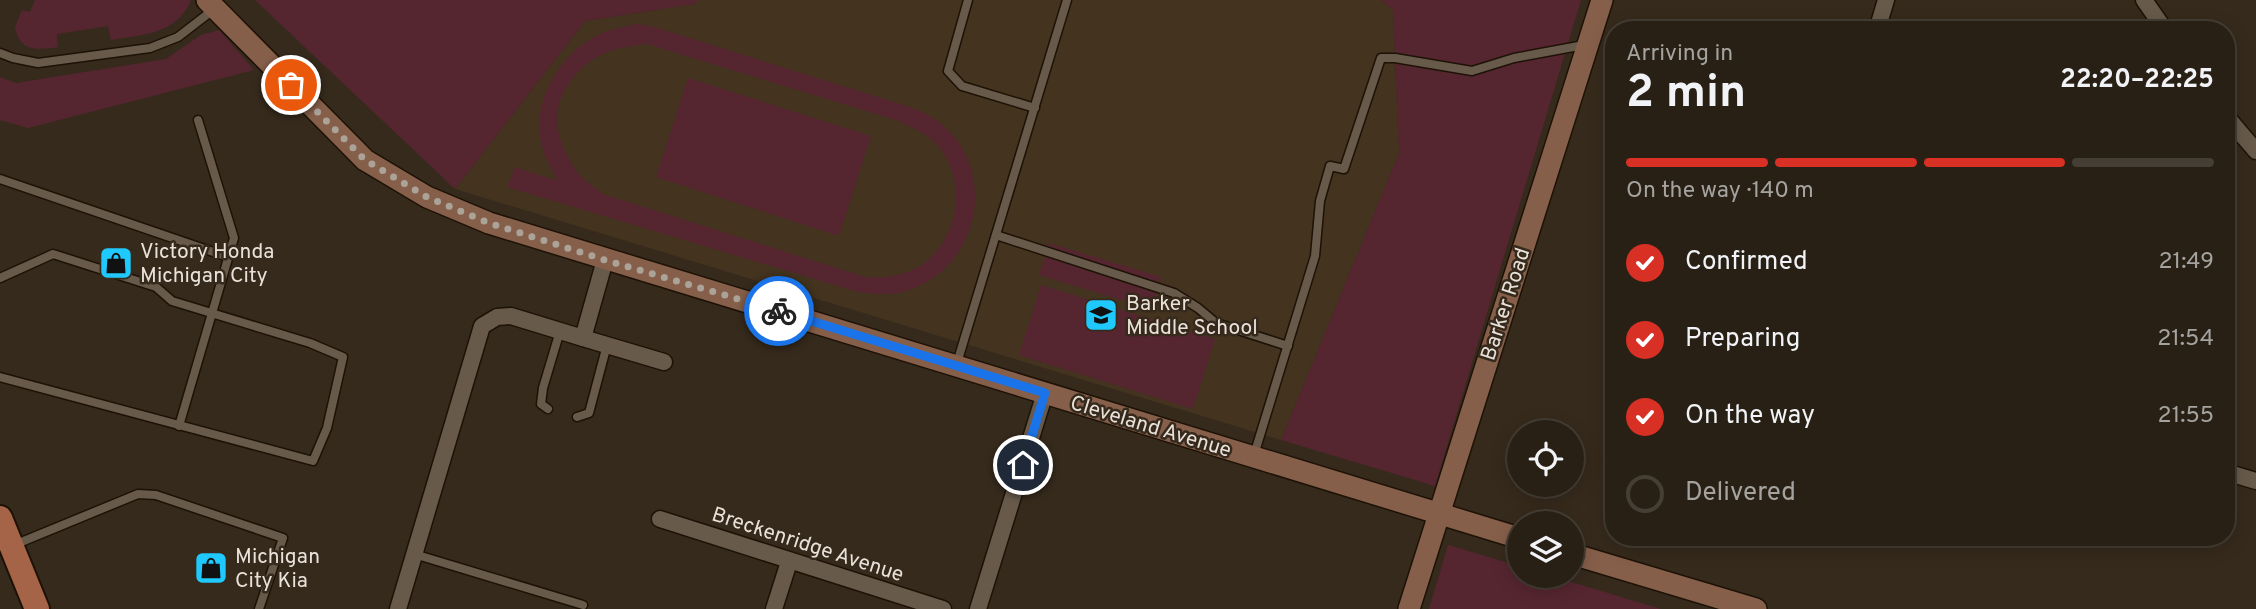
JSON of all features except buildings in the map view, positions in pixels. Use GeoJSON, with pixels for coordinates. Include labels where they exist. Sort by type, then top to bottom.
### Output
{"type":"FeatureCollection","features":[{"type":"Feature","properties":{"kind":"main road"},"geometry":{"type":"LineString","coordinates":[[4,533],[38,609]]}},
{"type":"Feature","properties":{"kind":"street","name":"Barker Road"},"geometry":{"type":"LineString","coordinates":[[1409,609],[1602,0]]}},
{"type":"Feature","properties":{"kind":"street"},"geometry":{"type":"LineString","coordinates":[[1880,21],[1886,0]]}},
{"type":"Feature","properties":{"kind":"street"},"geometry":{"type":"LineString","coordinates":[[2144,0],[2159,21]]}},
{"type":"Feature","properties":{"kind":"street","name":"Cleveland Avenue"},"geometry":{"type":"LineString","coordinates":[[211,4],[365,160],[427,197],[489,223],[1507,534]]}},
{"type":"Feature","properties":{"kind":"street"},"geometry":{"type":"LineString","coordinates":[[2235,126],[2256,151]]}},
{"type":"Feature","properties":{"kind":"street"},"geometry":{"type":"LineString","coordinates":[[583,338],[605,260]]}},
{"type":"Feature","properties":{"kind":"street"},"geometry":{"type":"LineString","coordinates":[[398,609],[482,326],[497,317],[512,316],[664,362]]}},
{"type":"Feature","properties":{"kind":"street"},"geometry":{"type":"LineString","coordinates":[[978,609],[1045,393]]}},
{"type":"Feature","properties":{"kind":"street"},"geometry":{"type":"LineString","coordinates":[[2235,475],[2256,481]]}},
{"type":"Feature","properties":{"kind":"street","name":"Breckenridge Avenue"},"geometry":{"type":"LineString","coordinates":[[660,519],[943,609]]}},
{"type":"Feature","properties":{"kind":"street"},"geometry":{"type":"LineString","coordinates":[[1584,558],[1756,609]]}},
{"type":"Feature","properties":{"kind":"street"},"geometry":{"type":"LineString","coordinates":[[774,609],[789,562]]}},
{"type":"Feature","properties":{"kind":"lane"},"geometry":{"type":"LineString","coordinates":[[968,0],[948,71],[962,86],[1035,108]]}},
{"type":"Feature","properties":{"kind":"lane"},"geometry":{"type":"LineString","coordinates":[[957,366],[1067,0]]}},
{"type":"Feature","properties":{"kind":"lane"},"geometry":{"type":"LineString","coordinates":[[0,53],[38,63],[150,48],[178,37],[211,4]]}},
{"type":"Feature","properties":{"kind":"lane"},"geometry":{"type":"LineString","coordinates":[[1253,457],[1315,256],[1320,201],[1331,166],[1344,169],[1381,58],[1472,71],[1514,58],[1587,45]]}},
{"type":"Feature","properties":{"kind":"lane"},"geometry":{"type":"LineString","coordinates":[[179,426],[234,238],[198,120]]}},
{"type":"Feature","properties":{"kind":"lane"},"geometry":{"type":"LineString","coordinates":[[0,178],[228,257]]}},
{"type":"Feature","properties":{"kind":"lane"},"geometry":{"type":"LineString","coordinates":[[996,235],[1174,293],[1216,323],[1288,346]]}},
{"type":"Feature","properties":{"kind":"lane"},"geometry":{"type":"LineString","coordinates":[[0,278],[53,254],[156,287],[172,302],[310,343],[343,357],[327,428],[313,461],[0,377]]}},
{"type":"Feature","properties":{"kind":"lane"},"geometry":{"type":"LineString","coordinates":[[548,409],[541,404],[543,388],[560,331]]}},
{"type":"Feature","properties":{"kind":"lane"},"geometry":{"type":"LineString","coordinates":[[577,417],[589,413],[607,345]]}},
{"type":"Feature","properties":{"kind":"lane"},"geometry":{"type":"LineString","coordinates":[[4,533],[138,494],[156,495],[284,538],[258,609]]}},
{"type":"Feature","properties":{"kind":"lane"},"geometry":{"type":"LineString","coordinates":[[414,554],[583,605]]}},
{"type":"Feature","properties":{"kind":"shaded area"},"geometry":{"type":"Polygon","coordinates":[[[35,0],[191,0],[177,20],[157,31],[111,40],[108,26],[57,34],[58,47],[37,49],[30,48],[21,41],[15,27],[22,10],[30,12],[35,0]]]}},
{"type":"Feature","properties":{"kind":"shaded area"},"geometry":{"type":"Polygon","coordinates":[[[255,0],[698,0],[695,4],[585,21],[455,189],[255,0]]]}},
{"type":"Feature","properties":{"kind":"shaded area","name":"Barker Middle School"},"geometry":{"type":"Polygon","coordinates":[[[698,0],[1381,0],[1393,10],[1399,153],[1281,440],[455,189],[585,21],[694,4],[698,0]]]}},
{"type":"Feature","properties":{"kind":"shaded area"},"geometry":{"type":"Polygon","coordinates":[[[1381,0],[1581,0],[1435,486],[1281,440],[1399,153],[1393,10],[1381,0]]]}},
{"type":"Feature","properties":{"kind":"shaded area"},"geometry":{"type":"Polygon","coordinates":[[[637,24],[658,28],[913,108],[938,121],[962,148],[972,171],[975,195],[972,220],[964,243],[950,264],[930,280],[900,293],[858,292],[507,187],[515,167],[558,181],[544,154],[540,136],[539,120],[548,88],[556,73],[578,48],[605,32],[637,24]],[[647,44],[610,51],[583,67],[569,83],[557,112],[558,129],[567,156],[583,179],[603,194],[865,277],[892,276],[912,270],[929,259],[942,244],[951,226],[955,185],[950,166],[936,143],[899,121],[647,44]]]}},
{"type":"Feature","properties":{"kind":"shaded area"},"geometry":{"type":"Polygon","coordinates":[[[219,30],[254,70],[28,128],[0,120],[0,77],[16,83],[166,59],[201,35],[219,30]]]}},
{"type":"Feature","properties":{"kind":"shaded area"},"geometry":{"type":"Polygon","coordinates":[[[688,78],[871,136],[839,236],[656,177],[688,78]]]}},
{"type":"Feature","properties":{"kind":"shaded area"},"geometry":{"type":"Polygon","coordinates":[[[1049,243],[1161,277],[1151,309],[1039,275],[1049,243]]]}},
{"type":"Feature","properties":{"kind":"shaded area"},"geometry":{"type":"Polygon","coordinates":[[[1041,285],[1215,339],[1193,409],[1019,355],[1041,285]]]}},
{"type":"Feature","properties":{"kind":"shaded area"},"geometry":{"type":"Polygon","coordinates":[[[1448,545],[1507,562],[1507,588],[1584,586],[1661,609],[1429,609],[1448,545]]]}},
{"type":"Feature","properties":{"kind":"way so far"},"geometry":{"type":"LineString","coordinates":[[291,85],[365,160],[427,197],[489,223],[779,311]]}},
{"type":"Feature","properties":{"kind":"place","name":"Victory Honda Michigan City"},"geometry":{"type":"Point","coordinates":[116,263]}},
{"type":"Feature","properties":{"kind":"place","name":"Barker Middle School"},"geometry":{"type":"Point","coordinates":[1101,315]}},
{"type":"Feature","properties":{"kind":"place","name":"Michigan City Kia"},"geometry":{"type":"Point","coordinates":[211,568]}},
{"type":"Feature","properties":{"kind":"route"},"geometry":{"type":"LineString","coordinates":[[779,311],[1045,393],[1023,465]]}}]}
